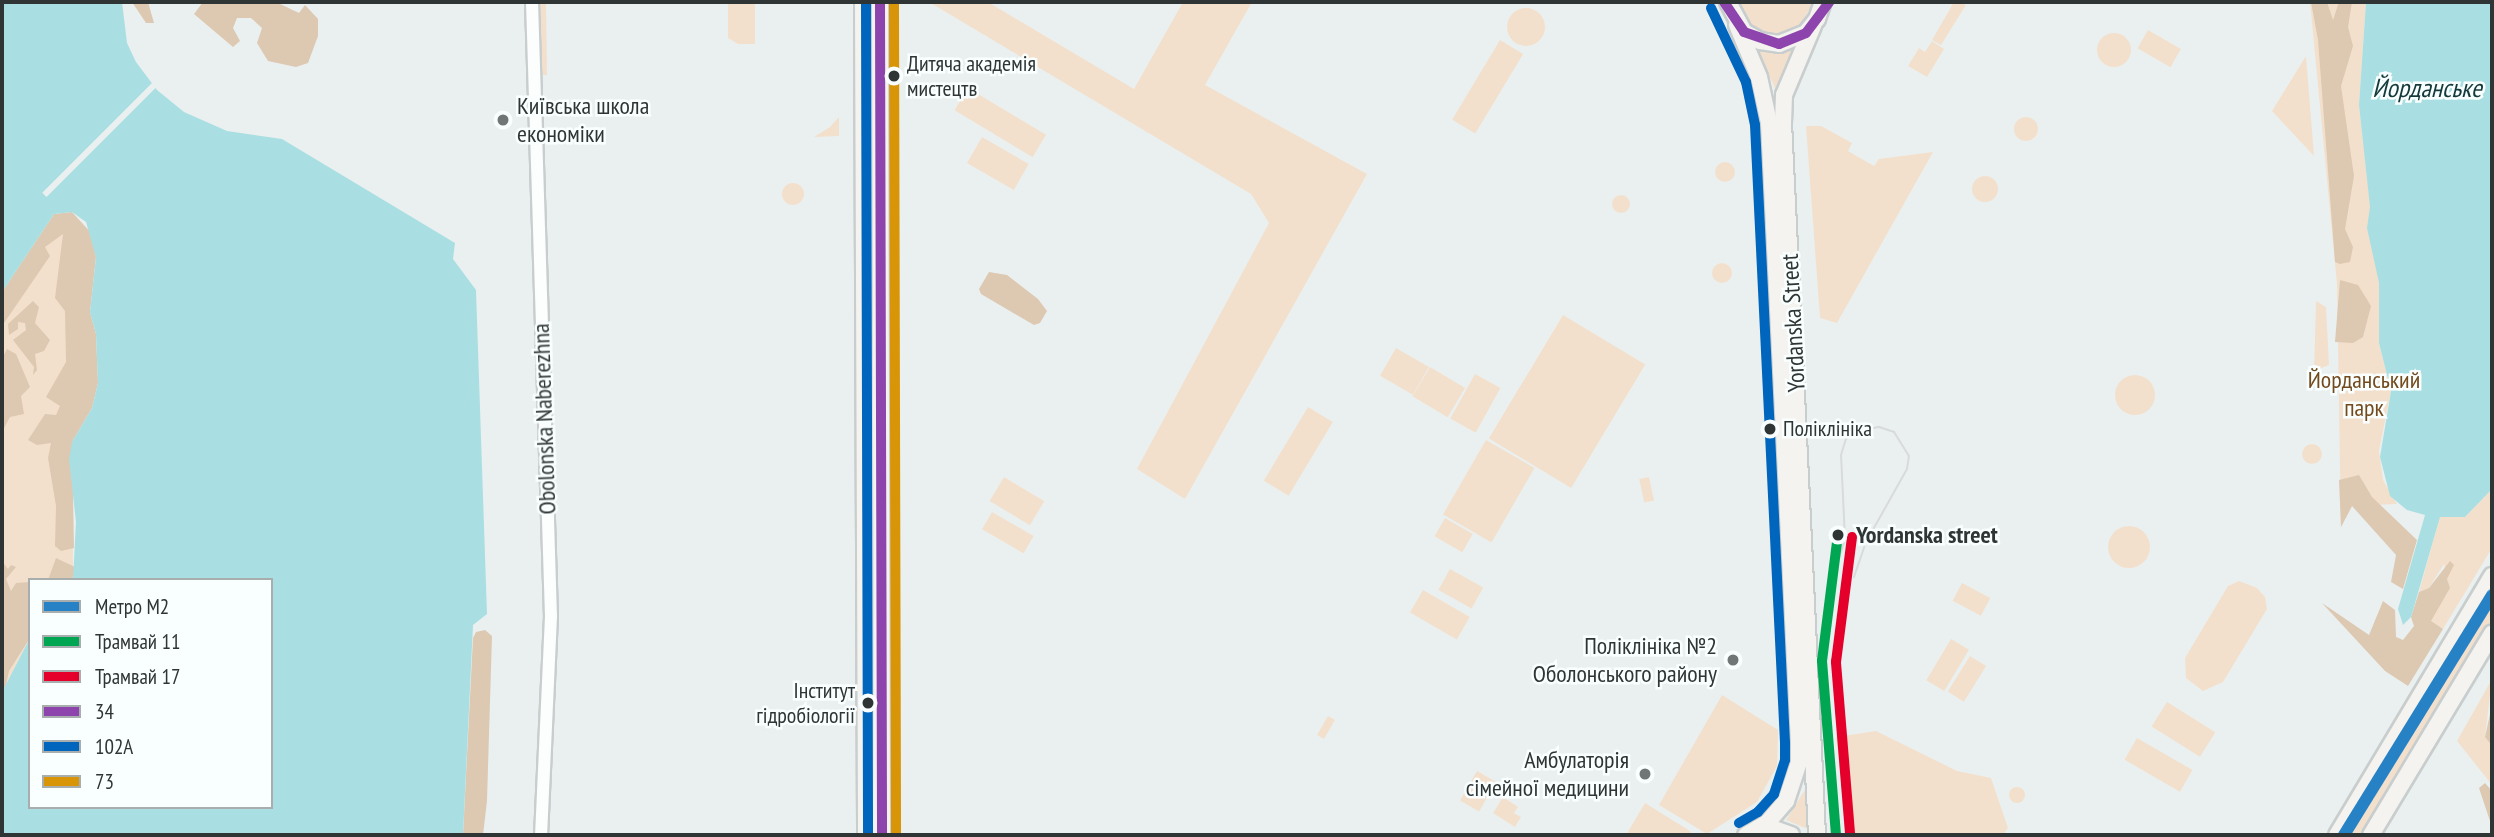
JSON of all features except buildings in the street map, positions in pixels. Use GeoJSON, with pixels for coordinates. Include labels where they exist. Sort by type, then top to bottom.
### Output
{"type":"FeatureCollection","features":[{"type":"Feature","properties":{"kind":"main road"},"geometry":{"type":"LineString","coordinates":[[863,2],[872,111],[882,835]]}},
{"type":"Feature","properties":{"kind":"main road"},"geometry":{"type":"LineString","coordinates":[[866,835],[872,111],[880,2]]}},
{"type":"Feature","properties":{"kind":"main road"},"geometry":{"type":"LineString","coordinates":[[1737,24],[1751,37],[1770,44],[1798,38],[1815,23],[1823,2]]}},
{"type":"Feature","properties":{"kind":"main road","name":"Yordanska Street"},"geometry":{"type":"LineString","coordinates":[[1817,835],[1783,122],[1784,95],[1815,23],[1829,2]]}},
{"type":"Feature","properties":{"kind":"main road","name":"Yordanska Street"},"geometry":{"type":"LineString","coordinates":[[1727,4],[1759,77],[1769,123],[1799,743],[1799,762],[1786,801],[1767,823],[1746,835]]}},
{"type":"Feature","properties":{"kind":"main road"},"geometry":{"type":"LineString","coordinates":[[2337,835],[2492,576]]}},
{"type":"Feature","properties":{"kind":"main road"},"geometry":{"type":"LineString","coordinates":[[2371,835],[2492,634]]}},
{"type":"Feature","properties":{"kind":"main road"},"geometry":{"type":"LineString","coordinates":[[1746,835],[1777,830],[1791,835]]}},
{"type":"Feature","properties":{"kind":"street","name":"Obolonska Naberezhna"},"geometry":{"type":"LineString","coordinates":[[532,2],[551,616],[541,835]]}},
{"type":"Feature","properties":{"kind":"green space"},"geometry":{"type":"Polygon","coordinates":[[[538,2],[546,2],[547,75],[541,75],[538,2]]]}},
{"type":"Feature","properties":{"kind":"green space"},"geometry":{"type":"Polygon","coordinates":[[[728,2],[755,2],[755,44],[738,44],[728,38],[728,2]]]}},
{"type":"Feature","properties":{"kind":"green space"},"geometry":{"type":"Polygon","coordinates":[[[929,2],[988,2],[1134,89],[1183,2],[1252,2],[1205,85],[1367,174],[1185,499],[1137,469],[1269,223],[1251,194],[929,2]]]}},
{"type":"Feature","properties":{"kind":"green space"},"geometry":{"type":"Polygon","coordinates":[[[1737,2],[1814,2],[1798,28],[1773,35],[1750,25],[1737,2]]]}},
{"type":"Feature","properties":{"kind":"green space"},"geometry":{"type":"Polygon","coordinates":[[[1954,2],[1966,5],[1941,45],[1932,40],[1954,2]]]}},
{"type":"Feature","properties":{"kind":"green space","name":"Йорданський парк"},"geometry":{"type":"Polygon","coordinates":[[[2310,2],[2366,2],[2359,105],[2379,283],[2379,343],[2391,391],[2379,451],[2383,480],[2397,504],[2352,506],[2341,527],[2337,284],[2310,2]]]}},
{"type":"Feature","properties":{"kind":"green space"},"geometry":{"type":"Polygon","coordinates":[[[1526,8],[1540,13],[1545,27],[1540,41],[1526,46],[1512,41],[1507,27],[1512,13],[1526,8]]]}},
{"type":"Feature","properties":{"kind":"green space"},"geometry":{"type":"Polygon","coordinates":[[[2148,30],[2181,49],[2170,67],[2138,48],[2148,30]]]}},
{"type":"Feature","properties":{"kind":"green space"},"geometry":{"type":"Polygon","coordinates":[[[2114,33],[2126,38],[2131,50],[2126,62],[2114,67],[2102,62],[2097,50],[2102,38],[2114,33]]]}},
{"type":"Feature","properties":{"kind":"green space"},"geometry":{"type":"Polygon","coordinates":[[[1500,40],[1523,54],[1475,134],[1452,120],[1500,40]]]}},
{"type":"Feature","properties":{"kind":"green space"},"geometry":{"type":"Polygon","coordinates":[[[1932,41],[1944,49],[1927,77],[1908,66],[1919,48],[1925,52],[1932,41]]]}},
{"type":"Feature","properties":{"kind":"green space"},"geometry":{"type":"Polygon","coordinates":[[[1756,47],[1778,51],[1798,47],[1779,97],[1756,47]]]}},
{"type":"Feature","properties":{"kind":"green space"},"geometry":{"type":"Polygon","coordinates":[[[2306,56],[2314,156],[2272,111],[2306,56]]]}},
{"type":"Feature","properties":{"kind":"green space"},"geometry":{"type":"Polygon","coordinates":[[[968,88],[1046,135],[1033,157],[955,110],[968,88]]]}},
{"type":"Feature","properties":{"kind":"green space"},"geometry":{"type":"Polygon","coordinates":[[[839,117],[839,136],[814,137],[830,127],[839,117]]]}},
{"type":"Feature","properties":{"kind":"green space"},"geometry":{"type":"Polygon","coordinates":[[[2026,117],[2034,121],[2038,129],[2034,137],[2026,141],[2018,137],[2014,129],[2018,121],[2026,117]]]}},
{"type":"Feature","properties":{"kind":"green space"},"geometry":{"type":"Polygon","coordinates":[[[1806,126],[1821,126],[1852,143],[1848,151],[1874,166],[1879,159],[1933,152],[1837,323],[1820,318],[1806,126]]]}},
{"type":"Feature","properties":{"kind":"green space"},"geometry":{"type":"Polygon","coordinates":[[[982,137],[1029,164],[1014,190],[967,163],[982,137]]]}},
{"type":"Feature","properties":{"kind":"green space"},"geometry":{"type":"Polygon","coordinates":[[[1721,162],[1729,162],[1735,172],[1729,182],[1721,182],[1715,176],[1715,168],[1721,162]]]}},
{"type":"Feature","properties":{"kind":"green space"},"geometry":{"type":"Polygon","coordinates":[[[1985,176],[1994,180],[1998,189],[1994,198],[1985,202],[1976,198],[1972,189],[1976,180],[1985,176]]]}},
{"type":"Feature","properties":{"kind":"green space"},"geometry":{"type":"Polygon","coordinates":[[[793,183],[801,186],[804,194],[801,202],[793,205],[785,202],[782,194],[785,186],[793,183]]]}},
{"type":"Feature","properties":{"kind":"green space"},"geometry":{"type":"Polygon","coordinates":[[[1621,195],[1627,198],[1630,204],[1627,210],[1621,213],[1615,210],[1612,204],[1615,198],[1621,195]]]}},
{"type":"Feature","properties":{"kind":"green space"},"geometry":{"type":"Polygon","coordinates":[[[72,212],[73,578],[28,578],[28,642],[3,690],[2,704],[2,292],[72,212]]]}},
{"type":"Feature","properties":{"kind":"green space"},"geometry":{"type":"Polygon","coordinates":[[[1718,263],[1726,263],[1732,273],[1726,283],[1718,283],[1712,277],[1712,269],[1718,263]]]}},
{"type":"Feature","properties":{"kind":"green space"},"geometry":{"type":"Polygon","coordinates":[[[2316,301],[2326,307],[2329,365],[2314,371],[2316,301]]]}},
{"type":"Feature","properties":{"kind":"green space"},"geometry":{"type":"Polygon","coordinates":[[[1563,315],[1645,364],[1571,488],[1489,438],[1563,315]]]}},
{"type":"Feature","properties":{"kind":"green space"},"geometry":{"type":"Polygon","coordinates":[[[1396,348],[1429,367],[1413,395],[1380,376],[1396,348]]]}},
{"type":"Feature","properties":{"kind":"green space"},"geometry":{"type":"Polygon","coordinates":[[[1430,367],[1465,388],[1448,417],[1412,396],[1430,367]]]}},
{"type":"Feature","properties":{"kind":"green space"},"geometry":{"type":"Polygon","coordinates":[[[1475,374],[1500,388],[1476,433],[1450,419],[1475,374]]]}},
{"type":"Feature","properties":{"kind":"green space"},"geometry":{"type":"Polygon","coordinates":[[[2135,375],[2149,381],[2155,395],[2149,409],[2135,415],[2121,409],[2115,395],[2121,381],[2135,375]]]}},
{"type":"Feature","properties":{"kind":"green space"},"geometry":{"type":"Polygon","coordinates":[[[1308,407],[1333,422],[1289,496],[1264,481],[1308,407]]]}},
{"type":"Feature","properties":{"kind":"green space"},"geometry":{"type":"Polygon","coordinates":[[[1486,440],[1534,468],[1491,542],[1443,514],[1486,440]]]}},
{"type":"Feature","properties":{"kind":"green space"},"geometry":{"type":"Polygon","coordinates":[[[2312,444],[2319,447],[2322,454],[2319,461],[2312,464],[2305,461],[2302,454],[2305,447],[2312,444]]]}},
{"type":"Feature","properties":{"kind":"green space"},"geometry":{"type":"Polygon","coordinates":[[[1004,477],[1044,501],[1030,525],[990,501],[1004,477]]]}},
{"type":"Feature","properties":{"kind":"green space"},"geometry":{"type":"Polygon","coordinates":[[[1649,477],[1654,500],[1644,503],[1639,479],[1649,477]]]}},
{"type":"Feature","properties":{"kind":"green space"},"geometry":{"type":"Polygon","coordinates":[[[2492,489],[2492,548],[2443,629],[2430,621],[2449,588],[2444,564],[2429,588],[2419,592],[2440,516],[2465,517],[2492,489]]]}},
{"type":"Feature","properties":{"kind":"green space"},"geometry":{"type":"Polygon","coordinates":[[[992,512],[1034,536],[1024,553],[982,529],[992,512]]]}},
{"type":"Feature","properties":{"kind":"green space"},"geometry":{"type":"Polygon","coordinates":[[[1445,518],[1473,534],[1462,552],[1434,536],[1445,518]]]}},
{"type":"Feature","properties":{"kind":"green space"},"geometry":{"type":"Polygon","coordinates":[[[2129,526],[2144,532],[2150,547],[2144,562],[2129,568],[2114,562],[2108,547],[2114,532],[2129,526]]]}},
{"type":"Feature","properties":{"kind":"green space"},"geometry":{"type":"Polygon","coordinates":[[[1450,569],[1483,587],[1472,608],[1438,590],[1450,569]]]}},
{"type":"Feature","properties":{"kind":"green space"},"geometry":{"type":"Polygon","coordinates":[[[2239,581],[2257,588],[2265,597],[2267,609],[2223,682],[2203,691],[2186,678],[2185,658],[2228,586],[2239,581]]]}},
{"type":"Feature","properties":{"kind":"green space"},"geometry":{"type":"Polygon","coordinates":[[[1962,583],[1990,598],[1981,616],[1953,601],[1962,583]]]}},
{"type":"Feature","properties":{"kind":"green space"},"geometry":{"type":"Polygon","coordinates":[[[1423,590],[1470,617],[1457,640],[1410,613],[1423,590]]]}},
{"type":"Feature","properties":{"kind":"green space"},"geometry":{"type":"Polygon","coordinates":[[[2492,596],[2492,622],[2366,835],[2349,835],[2492,596]]]}},
{"type":"Feature","properties":{"kind":"green space"},"geometry":{"type":"Polygon","coordinates":[[[1951,639],[1969,650],[1944,691],[1926,680],[1951,639]]]}},
{"type":"Feature","properties":{"kind":"green space"},"geometry":{"type":"Polygon","coordinates":[[[1970,656],[1986,666],[1964,702],[1948,692],[1970,656]]]}},
{"type":"Feature","properties":{"kind":"green space"},"geometry":{"type":"Polygon","coordinates":[[[2492,679],[2485,737],[2492,746],[2492,785],[2457,741],[2492,679]]]}},
{"type":"Feature","properties":{"kind":"green space"},"geometry":{"type":"Polygon","coordinates":[[[1722,695],[1778,730],[1777,766],[1757,802],[1707,834],[1659,805],[1722,695]]]}},
{"type":"Feature","properties":{"kind":"green space"},"geometry":{"type":"Polygon","coordinates":[[[2167,702],[2215,732],[2200,757],[2152,727],[2167,702]]]}},
{"type":"Feature","properties":{"kind":"green space"},"geometry":{"type":"Polygon","coordinates":[[[1328,716],[1335,720],[1324,739],[1317,735],[1328,716]]]}},
{"type":"Feature","properties":{"kind":"green space"},"geometry":{"type":"Polygon","coordinates":[[[1876,731],[1957,771],[1991,778],[2008,828],[2003,835],[1848,835],[1836,737],[1876,731]]]}},
{"type":"Feature","properties":{"kind":"green space"},"geometry":{"type":"Polygon","coordinates":[[[2137,738],[2192,770],[2180,792],[2124,760],[2137,738]]]}},
{"type":"Feature","properties":{"kind":"green space"},"geometry":{"type":"Polygon","coordinates":[[[1477,771],[1496,782],[1479,811],[1460,800],[1477,771]]]}},
{"type":"Feature","properties":{"kind":"green space"},"geometry":{"type":"Polygon","coordinates":[[[1808,785],[1810,830],[1786,820],[1808,785]]]}},
{"type":"Feature","properties":{"kind":"green space"},"geometry":{"type":"Polygon","coordinates":[[[2014,787],[2020,787],[2025,795],[2023,801],[2014,803],[2009,798],[2009,792],[2014,787]]]}},
{"type":"Feature","properties":{"kind":"green space"},"geometry":{"type":"Polygon","coordinates":[[[1503,797],[1518,807],[1514,813],[1521,817],[1515,827],[1493,813],[1503,797]]]}},
{"type":"Feature","properties":{"kind":"green space"},"geometry":{"type":"Polygon","coordinates":[[[1645,803],[1690,831],[1691,835],[1626,835],[1645,803]]]}},
{"type":"Feature","properties":{"kind":"shaded area"},"geometry":{"type":"Polygon","coordinates":[[[132,2],[148,2],[154,23],[146,23],[132,2]]]}},
{"type":"Feature","properties":{"kind":"shaded area"},"geometry":{"type":"Polygon","coordinates":[[[203,2],[276,2],[299,13],[305,5],[318,19],[318,36],[308,63],[296,67],[268,61],[257,43],[262,28],[251,18],[237,18],[233,28],[240,41],[233,47],[194,14],[203,2]]]}},
{"type":"Feature","properties":{"kind":"shaded area"},"geometry":{"type":"Polygon","coordinates":[[[2311,2],[2327,2],[2333,20],[2339,2],[2352,2],[2348,27],[2353,46],[2341,86],[2354,176],[2345,229],[2353,247],[2350,262],[2340,264],[2335,262],[2318,40],[2311,2]]]}},
{"type":"Feature","properties":{"kind":"shaded area"},"geometry":{"type":"Polygon","coordinates":[[[72,212],[93,235],[96,257],[90,312],[96,334],[98,383],[92,408],[72,442],[74,548],[61,551],[55,546],[56,506],[48,458],[51,443],[37,445],[28,440],[45,414],[56,415],[60,406],[46,397],[66,362],[65,311],[55,298],[63,234],[45,247],[50,256],[2,326],[2,292],[54,214],[72,212]]]}},
{"type":"Feature","properties":{"kind":"shaded area"},"geometry":{"type":"Polygon","coordinates":[[[989,272],[1007,275],[1038,299],[1047,311],[1040,323],[1034,325],[981,294],[979,289],[989,272]]]}},
{"type":"Feature","properties":{"kind":"shaded area"},"geometry":{"type":"Polygon","coordinates":[[[2340,280],[2358,285],[2371,306],[2363,337],[2353,343],[2335,342],[2340,280]]]}},
{"type":"Feature","properties":{"kind":"shaded area"},"geometry":{"type":"Polygon","coordinates":[[[33,301],[39,307],[35,323],[50,340],[44,351],[35,354],[37,370],[33,375],[34,367],[13,340],[26,330],[25,323],[18,322],[18,329],[9,335],[8,324],[33,301]]]}},
{"type":"Feature","properties":{"kind":"shaded area"},"geometry":{"type":"Polygon","coordinates":[[[7,349],[16,354],[30,387],[21,396],[24,414],[10,417],[2,432],[2,358],[7,349]]]}},
{"type":"Feature","properties":{"kind":"shaded area"},"geometry":{"type":"Polygon","coordinates":[[[2359,475],[2372,497],[2417,540],[2403,589],[2391,582],[2396,555],[2352,506],[2341,527],[2339,480],[2359,475]]]}},
{"type":"Feature","properties":{"kind":"shaded area"},"geometry":{"type":"Polygon","coordinates":[[[56,558],[75,567],[73,578],[49,578],[56,558]]]}},
{"type":"Feature","properties":{"kind":"shaded area"},"geometry":{"type":"Polygon","coordinates":[[[2,561],[8,569],[11,565],[16,567],[6,579],[11,591],[16,583],[28,582],[28,641],[9,671],[2,704],[2,561]]]}},
{"type":"Feature","properties":{"kind":"shaded area"},"geometry":{"type":"Polygon","coordinates":[[[2450,561],[2454,565],[2447,579],[2450,588],[2431,621],[2443,629],[2408,686],[2385,671],[2322,603],[2369,635],[2383,601],[2395,610],[2396,637],[2403,640],[2414,626],[2411,617],[2419,592],[2429,588],[2450,561]]]}},
{"type":"Feature","properties":{"kind":"shaded area"},"geometry":{"type":"Polygon","coordinates":[[[485,630],[492,636],[487,801],[483,835],[463,835],[473,638],[476,632],[485,630]]]}},
{"type":"Feature","properties":{"kind":"shaded area"},"geometry":{"type":"Polygon","coordinates":[[[2492,705],[2492,746],[2485,737],[2492,705]]]}},
{"type":"Feature","properties":{"kind":"shaded area"},"geometry":{"type":"Polygon","coordinates":[[[2485,783],[2492,791],[2492,827],[2479,788],[2485,783]]]}},
{"type":"Feature","properties":{"kind":"water"},"geometry":{"type":"Polygon","coordinates":[[[2,2],[122,2],[127,43],[136,62],[157,90],[184,112],[227,131],[282,139],[455,243],[453,259],[476,290],[487,614],[473,625],[463,835],[2,835],[3,690],[28,642],[28,809],[273,809],[273,578],[73,578],[76,522],[69,459],[72,442],[92,408],[98,383],[96,334],[90,312],[96,257],[86,222],[72,212],[54,214],[2,292],[2,2]]]}},
{"type":"Feature","properties":{"kind":"water","name":"Йорданське"},"geometry":{"type":"Polygon","coordinates":[[[2366,2],[2492,2],[2492,489],[2465,517],[2440,517],[2411,617],[2403,625],[2398,609],[2425,515],[2407,510],[2390,496],[2380,457],[2391,391],[2379,343],[2379,283],[2367,228],[2370,207],[2359,105],[2366,2]]]}},
{"type":"Feature","properties":{"kind":"pier"},"geometry":{"type":"Polygon","coordinates":[[[154,81],[158,85],[47,197],[42,193],[154,81]]]}},
{"type":"Feature","properties":{"kind":"tram line"},"geometry":{"type":"LineString","coordinates":[[1834,575],[1845,539],[1841,455],[1846,439],[1855,432],[1879,427],[1894,432],[1909,456],[1907,469],[1866,542],[1854,577]]}},
{"type":"Feature","properties":{"kind":"tram line","name":"11"},"geometry":{"type":"LineString","coordinates":[[1836,835],[1822,661],[1838,535]]}},
{"type":"Feature","properties":{"kind":"tram line","name":"17"},"geometry":{"type":"LineString","coordinates":[[1850,833],[1836,662],[1852,537]]}},
{"type":"Feature","properties":{"kind":"metro line","name":"M2"},"geometry":{"type":"LineString","coordinates":[[2344,835],[2492,595]]}},
{"type":"Feature","properties":{"kind":"transit line","name":"102А"},"geometry":{"type":"LineString","coordinates":[[866,2],[868,835]]}},
{"type":"Feature","properties":{"kind":"transit line","name":"34"},"geometry":{"type":"LineString","coordinates":[[880,2],[882,835]]}},
{"type":"Feature","properties":{"kind":"transit line","name":"73"},"geometry":{"type":"LineString","coordinates":[[894,2],[896,835]]}},
{"type":"Feature","properties":{"kind":"transit line","name":"34"},"geometry":{"type":"LineString","coordinates":[[1724,2],[1744,32],[1779,44],[1806,33],[1829,2]]}},
{"type":"Feature","properties":{"kind":"transit line","name":"102А"},"geometry":{"type":"LineString","coordinates":[[1711,8],[1746,82],[1755,125],[1785,743],[1785,760],[1774,794],[1758,812],[1739,823]]}},
{"type":"Feature","properties":{"kind":"place","name":"Дитяча академія мистецтв"},"geometry":{"type":"Point","coordinates":[894,76]}},
{"type":"Feature","properties":{"kind":"place","name":"Київська школа економіки"},"geometry":{"type":"Point","coordinates":[503,120]}},
{"type":"Feature","properties":{"kind":"place","name":"Поліклініка"},"geometry":{"type":"Point","coordinates":[1770,429]}},
{"type":"Feature","properties":{"kind":"place","name":"Yordanska street"},"geometry":{"type":"Point","coordinates":[1838,535]}},
{"type":"Feature","properties":{"kind":"place","name":"Поліклініка №2 Оболонського району"},"geometry":{"type":"Point","coordinates":[1733,660]}},
{"type":"Feature","properties":{"kind":"place","name":"Інститут гідробіології"},"geometry":{"type":"Point","coordinates":[868,703]}},
{"type":"Feature","properties":{"kind":"place","name":"Амбулаторія сімейної медицини"},"geometry":{"type":"Point","coordinates":[1645,774]}}]}
